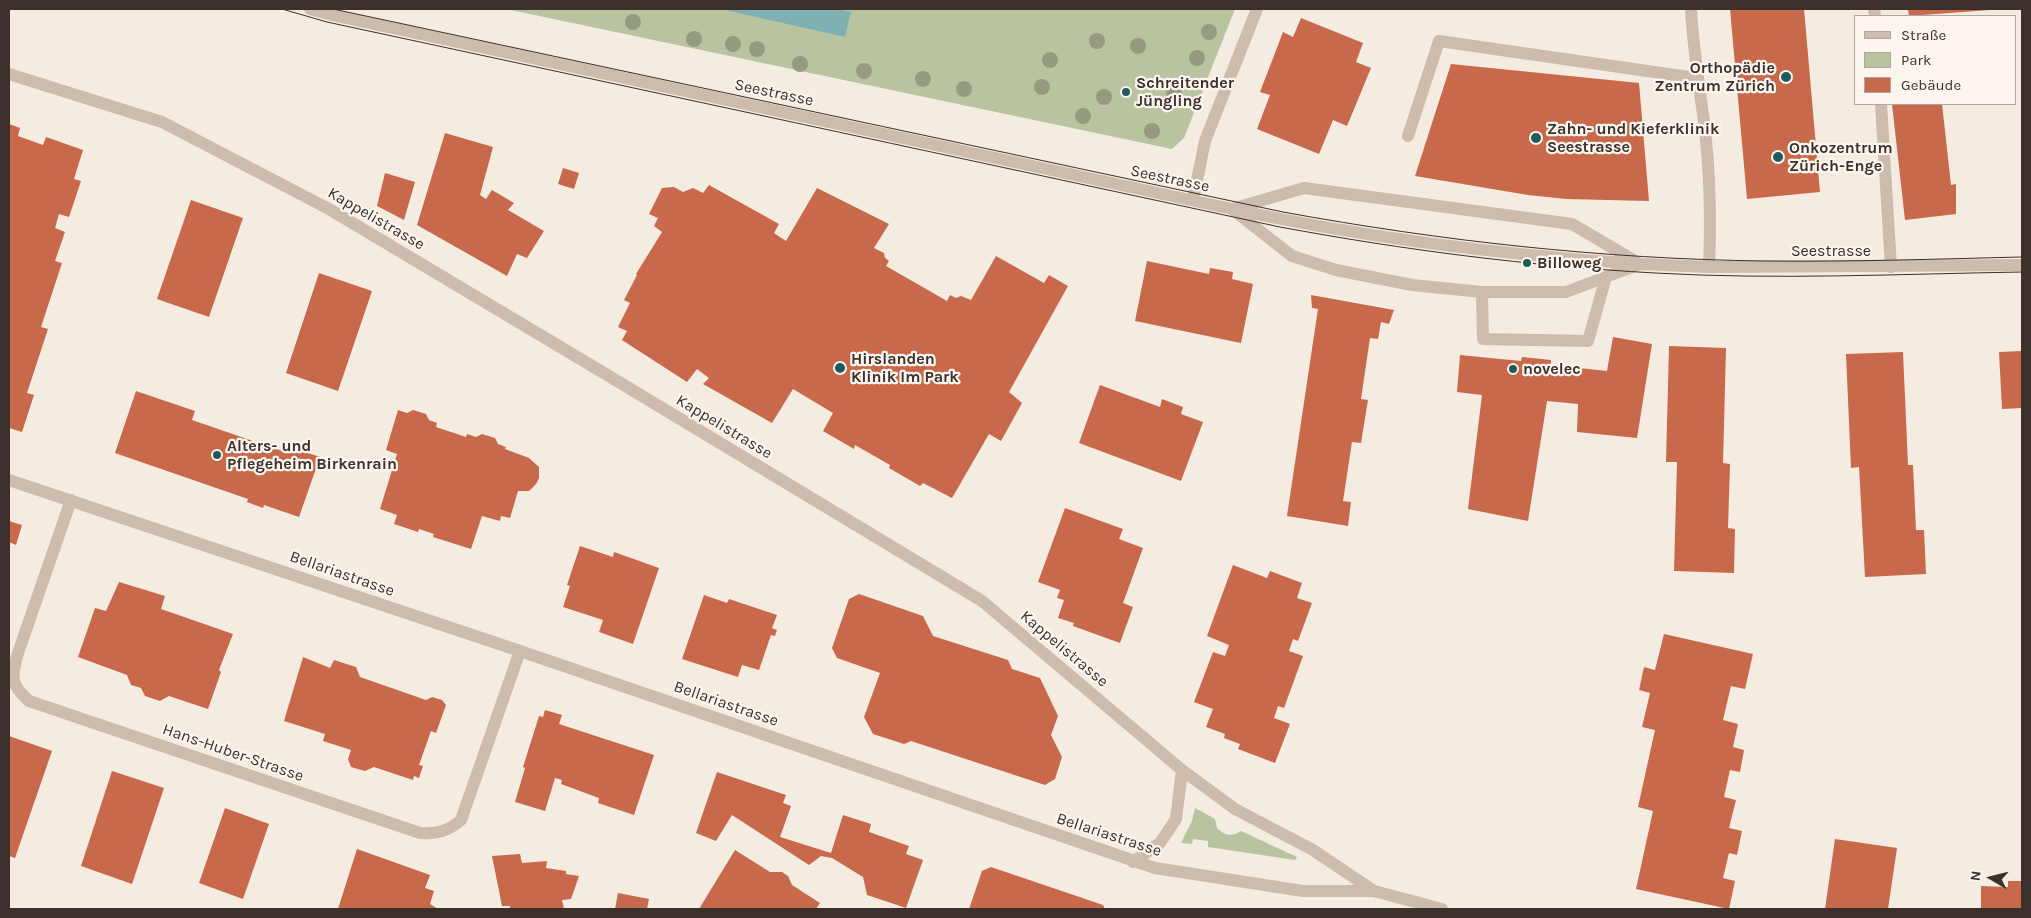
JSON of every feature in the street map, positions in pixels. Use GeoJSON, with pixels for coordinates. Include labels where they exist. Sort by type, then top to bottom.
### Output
{"type":"FeatureCollection","features":[{"type":"Feature","properties":{"kind":"street","name":"Seestrasse"},"geometry":{"type":"LineString","coordinates":[[310,9],[332,16],[1298,223],[1469,248],[1568,260],[1709,267],[1891,267],[2022,264]]}},
{"type":"Feature","properties":{"kind":"street"},"geometry":{"type":"LineString","coordinates":[[1193,200],[1205,141],[1256,9]]}},
{"type":"Feature","properties":{"kind":"street"},"geometry":{"type":"LineString","coordinates":[[1690,9],[1696,78],[1704,124],[1711,226],[1709,267]]}},
{"type":"Feature","properties":{"kind":"street"},"geometry":{"type":"LineString","coordinates":[[1408,136],[1439,41],[1696,78]]}},
{"type":"Feature","properties":{"kind":"street","name":"Kappelistrasse"},"geometry":{"type":"LineString","coordinates":[[9,74],[162,122],[329,209],[982,601],[1182,770],[1235,808],[1313,850],[1374,891]]}},
{"type":"Feature","properties":{"kind":"street"},"geometry":{"type":"LineString","coordinates":[[1881,105],[1891,267]]}},
{"type":"Feature","properties":{"kind":"street","name":"Seestrasse"},"geometry":{"type":"LineString","coordinates":[[1232,209],[1304,188],[1572,224],[1640,264]]}},
{"type":"Feature","properties":{"kind":"street","name":"Seestrasse"},"geometry":{"type":"LineString","coordinates":[[1232,209],[1292,256],[1336,270],[1402,283],[1482,292],[1566,292],[1640,264]]}},
{"type":"Feature","properties":{"kind":"street"},"geometry":{"type":"LineString","coordinates":[[1482,292],[1483,339],[1588,341],[1606,277]]}},
{"type":"Feature","properties":{"kind":"street","name":"Bellariastrasse"},"geometry":{"type":"LineString","coordinates":[[9,480],[520,651],[1134,862],[1155,868],[1303,891],[1374,891],[1442,909]]}},
{"type":"Feature","properties":{"kind":"street","name":"Hans-Huber-Strasse"},"geometry":{"type":"LineString","coordinates":[[72,500],[18,653],[12,674],[16,689],[29,701],[374,818],[420,833],[436,834],[449,830],[461,820],[520,651]]}},
{"type":"Feature","properties":{"kind":"street"},"geometry":{"type":"LineString","coordinates":[[1134,862],[1160,843],[1176,819],[1182,770]]}},
{"type":"Feature","properties":{"kind":"green space"},"geometry":{"type":"Polygon","coordinates":[[[506,9],[1235,9],[1184,138],[1172,149],[506,9]]]}},
{"type":"Feature","properties":{"kind":"green space"},"geometry":{"type":"Polygon","coordinates":[[[1195,808],[1215,819],[1217,828],[1223,833],[1231,835],[1241,831],[1297,857],[1295,860],[1208,847],[1208,841],[1193,839],[1192,844],[1181,843],[1192,821],[1195,808]]]}},
{"type":"Feature","properties":{"kind":"water"},"geometry":{"type":"Polygon","coordinates":[[[721,9],[836,9],[851,12],[845,37],[721,9]]]}},
{"type":"Feature","properties":{"kind":"building"},"geometry":{"type":"Polygon","coordinates":[[[1730,9],[1804,9],[1820,192],[1747,199],[1730,9]]]}},
{"type":"Feature","properties":{"kind":"building"},"geometry":{"type":"Polygon","coordinates":[[[1908,9],[1990,9],[1922,15],[1909,15],[1908,9]]]}},
{"type":"Feature","properties":{"kind":"building"},"geometry":{"type":"Polygon","coordinates":[[[1301,18],[1363,43],[1356,62],[1371,68],[1347,126],[1333,120],[1319,154],[1257,129],[1270,95],[1260,92],[1283,32],[1293,37],[1301,18]]]}},
{"type":"Feature","properties":{"kind":"building","name":"Zahn- und Kieferklinik Seestrasse"},"geometry":{"type":"Polygon","coordinates":[[[1451,64],[1639,83],[1649,201],[1566,199],[1528,195],[1415,176],[1451,64]]]}},
{"type":"Feature","properties":{"kind":"building"},"geometry":{"type":"Polygon","coordinates":[[[1892,105],[1942,105],[1951,185],[1956,184],[1956,214],[1905,220],[1892,105]]]}},
{"type":"Feature","properties":{"kind":"building"},"geometry":{"type":"Polygon","coordinates":[[[9,124],[20,128],[18,136],[43,145],[46,137],[83,150],[74,179],[81,181],[69,217],[59,214],[55,228],[65,232],[55,261],[62,263],[41,327],[48,329],[27,393],[34,395],[22,432],[9,428],[9,124]]]}},
{"type":"Feature","properties":{"kind":"building"},"geometry":{"type":"Polygon","coordinates":[[[445,133],[493,147],[480,195],[486,199],[492,190],[514,203],[508,210],[544,231],[527,258],[517,254],[507,276],[417,225],[445,133]]]}},
{"type":"Feature","properties":{"kind":"building"},"geometry":{"type":"Polygon","coordinates":[[[563,168],[579,173],[574,189],[558,184],[563,168]]]}},
{"type":"Feature","properties":{"kind":"building"},"geometry":{"type":"Polygon","coordinates":[[[385,173],[415,182],[404,220],[377,206],[385,173]]]}},
{"type":"Feature","properties":{"kind":"building"},"geometry":{"type":"Polygon","coordinates":[[[709,185],[779,224],[774,233],[786,241],[817,188],[889,224],[874,248],[884,253],[885,258],[889,261],[886,266],[947,301],[950,295],[956,298],[961,296],[971,300],[996,256],[1044,283],[1049,275],[1068,286],[1009,392],[1022,403],[1001,441],[989,434],[952,498],[923,483],[920,486],[889,468],[890,465],[855,445],[854,449],[823,431],[833,413],[793,389],[772,423],[703,384],[709,378],[697,369],[687,382],[622,340],[627,331],[618,327],[630,303],[624,300],[636,274],[662,232],[654,226],[658,218],[649,214],[662,188],[674,187],[683,192],[693,188],[703,193],[709,185]]]}},
{"type":"Feature","properties":{"kind":"building"},"geometry":{"type":"Polygon","coordinates":[[[191,200],[243,218],[209,317],[157,299],[191,200]]]}},
{"type":"Feature","properties":{"kind":"building"},"geometry":{"type":"Polygon","coordinates":[[[1147,261],[1209,274],[1210,268],[1233,272],[1232,279],[1253,284],[1241,343],[1135,321],[1147,261]]]}},
{"type":"Feature","properties":{"kind":"building"},"geometry":{"type":"Polygon","coordinates":[[[319,273],[372,291],[338,391],[286,373],[319,273]]]}},
{"type":"Feature","properties":{"kind":"building"},"geometry":{"type":"Polygon","coordinates":[[[1311,295],[1394,310],[1389,324],[1381,322],[1378,339],[1370,338],[1361,399],[1368,400],[1361,443],[1352,442],[1343,501],[1351,502],[1348,526],[1287,516],[1318,309],[1312,308],[1311,295]]]}},
{"type":"Feature","properties":{"kind":"building"},"geometry":{"type":"Polygon","coordinates":[[[1613,337],[1652,344],[1637,438],[1577,432],[1578,404],[1547,401],[1528,521],[1468,509],[1482,395],[1457,392],[1460,355],[1521,361],[1522,357],[1551,360],[1551,365],[1607,371],[1613,337]]]}},
{"type":"Feature","properties":{"kind":"building"},"geometry":{"type":"Polygon","coordinates":[[[1669,346],[1726,348],[1723,463],[1730,464],[1728,528],[1735,529],[1734,573],[1674,571],[1677,462],[1666,462],[1669,346]]]}},
{"type":"Feature","properties":{"kind":"building"},"geometry":{"type":"Polygon","coordinates":[[[2022,351],[2022,408],[2002,409],[1999,352],[2022,351]]]}},
{"type":"Feature","properties":{"kind":"building"},"geometry":{"type":"Polygon","coordinates":[[[1903,352],[1908,465],[1913,465],[1916,530],[1924,530],[1926,574],[1865,577],[1859,467],[1851,468],[1846,354],[1903,352]]]}},
{"type":"Feature","properties":{"kind":"building"},"geometry":{"type":"Polygon","coordinates":[[[1100,385],[1160,407],[1162,399],[1183,407],[1181,414],[1203,422],[1181,481],[1079,443],[1100,385]]]}},
{"type":"Feature","properties":{"kind":"building","name":"Alters- und Pflegeheim Birkenrain"},"geometry":{"type":"Polygon","coordinates":[[[136,391],[195,411],[192,420],[285,452],[287,446],[320,457],[299,517],[264,505],[263,508],[247,502],[248,499],[115,453],[136,391]]]}},
{"type":"Feature","properties":{"kind":"building"},"geometry":{"type":"Polygon","coordinates":[[[398,410],[407,413],[413,410],[426,414],[429,420],[437,423],[436,427],[466,437],[467,434],[476,437],[482,434],[495,438],[498,444],[506,447],[505,449],[529,458],[539,467],[539,478],[536,484],[529,491],[518,491],[510,518],[501,516],[500,521],[482,516],[471,549],[433,537],[434,534],[419,529],[418,532],[394,524],[397,515],[380,509],[397,454],[386,450],[398,410]]]}},
{"type":"Feature","properties":{"kind":"building"},"geometry":{"type":"Polygon","coordinates":[[[1065,508],[1123,529],[1119,539],[1143,548],[1123,603],[1133,607],[1120,643],[1073,626],[1074,623],[1058,618],[1064,600],[1057,598],[1060,590],[1038,582],[1065,508]]]}},
{"type":"Feature","properties":{"kind":"building"},"geometry":{"type":"Polygon","coordinates":[[[9,521],[22,525],[16,545],[9,542],[9,521]]]}},
{"type":"Feature","properties":{"kind":"building"},"geometry":{"type":"Polygon","coordinates":[[[580,546],[613,557],[614,552],[659,568],[633,644],[599,632],[603,620],[563,607],[570,586],[567,585],[580,546]]]}},
{"type":"Feature","properties":{"kind":"building"},"geometry":{"type":"Polygon","coordinates":[[[1233,565],[1267,578],[1270,571],[1302,583],[1297,598],[1312,603],[1298,641],[1293,639],[1289,651],[1303,656],[1284,708],[1278,706],[1274,718],[1290,724],[1275,763],[1238,749],[1240,744],[1224,738],[1225,734],[1206,727],[1213,709],[1194,702],[1213,652],[1225,656],[1229,645],[1207,636],[1233,565]]]}},
{"type":"Feature","properties":{"kind":"building"},"geometry":{"type":"Polygon","coordinates":[[[119,582],[165,596],[161,609],[233,634],[219,670],[221,672],[208,709],[169,696],[160,701],[145,696],[141,688],[131,685],[127,675],[78,657],[95,608],[106,611],[119,582]]]}},
{"type":"Feature","properties":{"kind":"building"},"geometry":{"type":"Polygon","coordinates":[[[859,594],[923,616],[933,636],[1008,660],[1012,669],[1040,678],[1058,716],[1051,735],[1062,757],[1055,779],[1045,785],[911,741],[904,744],[873,734],[864,717],[880,673],[837,658],[832,648],[849,599],[859,594]]]}},
{"type":"Feature","properties":{"kind":"building"},"geometry":{"type":"Polygon","coordinates":[[[704,595],[727,603],[729,599],[777,615],[772,628],[777,630],[775,636],[771,635],[759,670],[742,665],[738,677],[682,659],[704,595]]]}},
{"type":"Feature","properties":{"kind":"building"},"geometry":{"type":"Polygon","coordinates":[[[1664,634],[1753,654],[1745,689],[1731,686],[1723,720],[1738,724],[1733,747],[1744,750],[1740,772],[1730,770],[1724,797],[1736,800],[1729,828],[1742,831],[1737,855],[1729,853],[1723,878],[1735,881],[1729,909],[1636,889],[1653,811],[1638,807],[1655,730],[1642,727],[1650,693],[1639,690],[1644,667],[1655,670],[1664,634]]]}},
{"type":"Feature","properties":{"kind":"building"},"geometry":{"type":"Polygon","coordinates":[[[303,657],[330,668],[334,660],[356,667],[360,677],[426,700],[432,697],[442,700],[446,705],[436,733],[431,731],[419,765],[423,766],[419,778],[414,776],[413,780],[374,767],[365,771],[351,767],[348,759],[351,750],[323,741],[325,734],[284,721],[303,657]]]}},
{"type":"Feature","properties":{"kind":"building"},"geometry":{"type":"Polygon","coordinates":[[[545,710],[562,715],[559,724],[654,755],[634,815],[598,803],[599,798],[561,784],[562,780],[555,778],[545,811],[515,802],[525,768],[523,767],[539,716],[543,717],[545,710]]]}},
{"type":"Feature","properties":{"kind":"building"},"geometry":{"type":"Polygon","coordinates":[[[9,736],[52,751],[15,858],[9,856],[9,736]]]}},
{"type":"Feature","properties":{"kind":"building"},"geometry":{"type":"Polygon","coordinates":[[[112,771],[164,788],[132,884],[81,866],[112,771]]]}},
{"type":"Feature","properties":{"kind":"building"},"geometry":{"type":"Polygon","coordinates":[[[717,772],[786,795],[783,803],[791,806],[780,837],[831,853],[843,815],[871,824],[869,832],[909,846],[906,854],[923,860],[906,908],[867,895],[863,877],[832,858],[821,856],[809,865],[732,815],[716,841],[696,833],[717,772]]]}},
{"type":"Feature","properties":{"kind":"building"},"geometry":{"type":"Polygon","coordinates":[[[225,808],[269,824],[243,899],[199,883],[225,808]]]}},
{"type":"Feature","properties":{"kind":"building"},"geometry":{"type":"Polygon","coordinates":[[[1835,839],[1897,848],[1888,909],[1825,909],[1835,839]]]}},
{"type":"Feature","properties":{"kind":"building"},"geometry":{"type":"Polygon","coordinates":[[[357,849],[430,875],[425,888],[434,891],[430,904],[438,909],[338,909],[357,849]]]}},
{"type":"Feature","properties":{"kind":"building"},"geometry":{"type":"Polygon","coordinates":[[[735,850],[770,872],[782,872],[788,876],[792,885],[820,903],[816,909],[699,909],[735,850]]]}},
{"type":"Feature","properties":{"kind":"building"},"geometry":{"type":"Polygon","coordinates":[[[520,854],[522,863],[547,861],[546,868],[566,871],[566,874],[579,876],[571,899],[562,900],[564,909],[510,909],[510,906],[502,906],[492,856],[520,854]]]}},
{"type":"Feature","properties":{"kind":"building"},"geometry":{"type":"Polygon","coordinates":[[[991,867],[1103,905],[1105,909],[969,909],[982,871],[991,867]]]}},
{"type":"Feature","properties":{"kind":"building"},"geometry":{"type":"Polygon","coordinates":[[[2008,881],[2022,881],[2022,909],[1981,909],[1981,886],[2008,887],[2008,881]]]}},
{"type":"Feature","properties":{"kind":"building"},"geometry":{"type":"Polygon","coordinates":[[[618,893],[649,899],[647,909],[615,909],[618,893]]]}},
{"type":"Feature","properties":{"kind":"tram line"},"geometry":{"type":"LineString","coordinates":[[282,9],[327,22],[1280,227],[1373,243],[1467,256],[1655,273],[1793,276],[2022,272]]}},
{"type":"Feature","properties":{"kind":"tram line"},"geometry":{"type":"LineString","coordinates":[[333,9],[1283,212],[1403,232],[1523,247],[1704,260],[1829,261],[2022,257]]}},
{"type":"Feature","properties":{"kind":"place","name":"Orthopädie Zentrum Zürich"},"geometry":{"type":"Point","coordinates":[1786,77]}},
{"type":"Feature","properties":{"kind":"place","name":"Schreitender Jüngling"},"geometry":{"type":"Point","coordinates":[1126,92]}},
{"type":"Feature","properties":{"kind":"place","name":"Zahn- und Kieferklinik Seestrasse"},"geometry":{"type":"Point","coordinates":[1536,138]}},
{"type":"Feature","properties":{"kind":"place","name":"Onkozentrum Zürich-Enge"},"geometry":{"type":"Point","coordinates":[1778,157]}},
{"type":"Feature","properties":{"kind":"place","name":"Billoweg"},"geometry":{"type":"Point","coordinates":[1527,263]}},
{"type":"Feature","properties":{"kind":"place","name":"Hirslanden Klinik Im Park"},"geometry":{"type":"Point","coordinates":[840,368]}},
{"type":"Feature","properties":{"kind":"place","name":"novelec"},"geometry":{"type":"Point","coordinates":[1513,369]}},
{"type":"Feature","properties":{"kind":"place","name":"Alters- und Pflegeheim Birkenrain"},"geometry":{"type":"Point","coordinates":[217,455]}}]}
